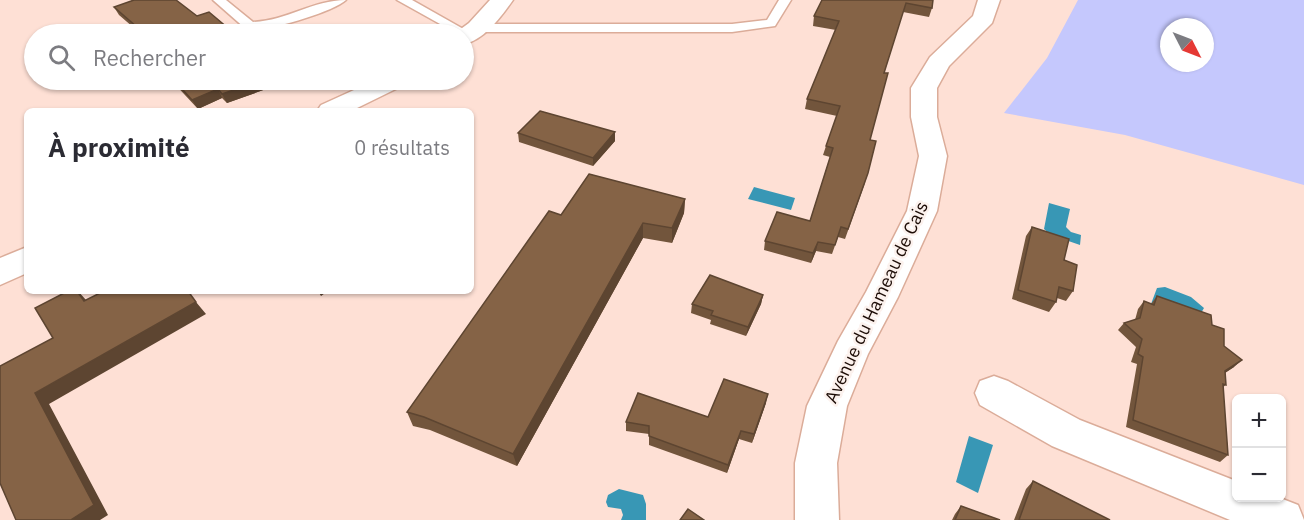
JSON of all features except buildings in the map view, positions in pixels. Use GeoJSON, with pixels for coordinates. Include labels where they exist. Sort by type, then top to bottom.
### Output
{"type":"FeatureCollection","features":[{"type":"Feature","properties":{"kind":"street"},"geometry":{"type":"LineString","coordinates":[[474,28],[502,0]]}},
{"type":"Feature","properties":{"kind":"street","name":"Avenue du Hameau de Cais"},"geometry":{"type":"LineString","coordinates":[[818,520],[816,463],[827,406],[851,352],[881,297],[922,210],[933,156],[924,117],[924,88],[939,62],[984,18],[989,0]]}},
{"type":"Feature","properties":{"kind":"street"},"geometry":{"type":"LineString","coordinates":[[336,108],[374,90]]}},
{"type":"Feature","properties":{"kind":"street"},"geometry":{"type":"LineString","coordinates":[[0,272],[24,260]]}},
{"type":"Feature","properties":{"kind":"street"},"geometry":{"type":"LineString","coordinates":[[994,393],[1066,433],[1282,520]]}},
{"type":"Feature","properties":{"kind":"lane"},"geometry":{"type":"LineString","coordinates":[[219,0],[248,24]]}},
{"type":"Feature","properties":{"kind":"lane"},"geometry":{"type":"LineString","coordinates":[[274,24],[340,0]]}},
{"type":"Feature","properties":{"kind":"lane"},"geometry":{"type":"LineString","coordinates":[[403,0],[451,24]]}},
{"type":"Feature","properties":{"kind":"lane"},"geometry":{"type":"LineString","coordinates":[[474,33],[732,28],[771,23],[785,0]]}},
{"type":"Feature","properties":{"kind":"shaded area"},"geometry":{"type":"Polygon","coordinates":[[[1078,0],[1304,0],[1304,185],[1125,135],[1004,113],[1047,58],[1078,0]]]}},
{"type":"Feature","properties":{"kind":"shaded area"},"geometry":{"type":"Polygon","coordinates":[[[754,187],[795,198],[791,210],[748,199],[754,187]]]}},
{"type":"Feature","properties":{"kind":"shaded area"},"geometry":{"type":"Polygon","coordinates":[[[1049,203],[1070,209],[1066,227],[1071,232],[1081,235],[1080,245],[1051,235],[1044,229],[1049,203]]]}},
{"type":"Feature","properties":{"kind":"shaded area"},"geometry":{"type":"Polygon","coordinates":[[[1165,287],[1191,297],[1204,308],[1197,320],[1151,304],[1157,288],[1165,287]]]}},
{"type":"Feature","properties":{"kind":"shaded area"},"geometry":{"type":"Polygon","coordinates":[[[969,436],[993,445],[978,493],[956,482],[969,436]]]}},
{"type":"Feature","properties":{"kind":"shaded area"},"geometry":{"type":"Polygon","coordinates":[[[619,489],[643,495],[646,504],[646,520],[621,520],[623,515],[621,509],[608,507],[606,502],[608,495],[619,489]]]}}]}
